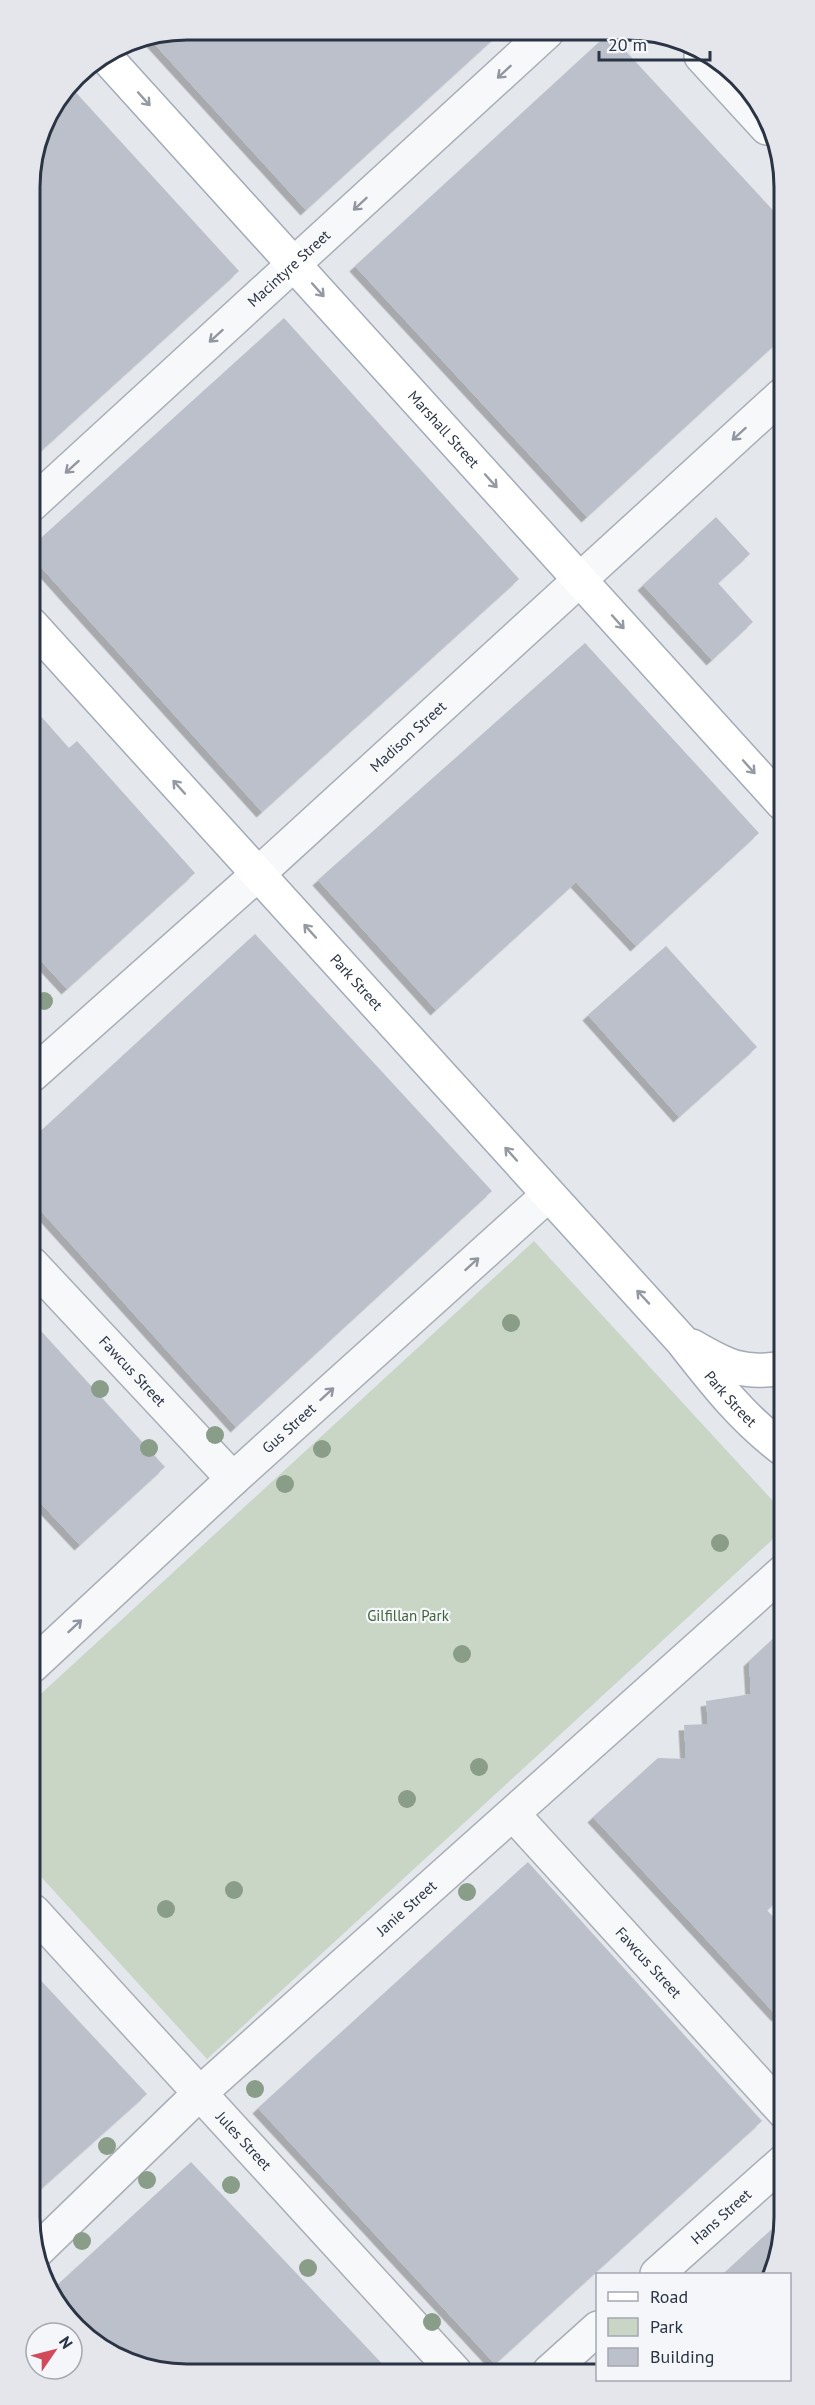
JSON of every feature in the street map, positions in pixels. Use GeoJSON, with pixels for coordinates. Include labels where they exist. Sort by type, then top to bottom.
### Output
{"type":"FeatureCollection","features":[{"type":"Feature","properties":{"kind":"main road","name":"Marshall Street"},"geometry":{"type":"LineString","coordinates":[[111,62],[774,794]]}},
{"type":"Feature","properties":{"kind":"main road","name":"Park Street"},"geometry":{"type":"LineString","coordinates":[[41,635],[682,1341],[751,1425],[774,1442]]}},
{"type":"Feature","properties":{"kind":"main road","name":"Park Street"},"geometry":{"type":"LineString","coordinates":[[682,1341],[725,1366],[762,1372],[774,1370]]}},
{"type":"Feature","properties":{"kind":"street","name":"Macintyre Street"},"geometry":{"type":"LineString","coordinates":[[41,496],[538,40]]}},
{"type":"Feature","properties":{"kind":"street"},"geometry":{"type":"LineString","coordinates":[[711,67],[756,116]]}},
{"type":"Feature","properties":{"kind":"street","name":"Madison Street"},"geometry":{"type":"LineString","coordinates":[[41,1067],[258,874],[774,402]]}},
{"type":"Feature","properties":{"kind":"street","name":"Gus Street"},"geometry":{"type":"LineString","coordinates":[[40,1658],[233,1479],[548,1195]]}},
{"type":"Feature","properties":{"kind":"street","name":"Fawcus Street"},"geometry":{"type":"LineString","coordinates":[[40,1273],[233,1479]]}},
{"type":"Feature","properties":{"kind":"street","name":"Janie Street"},"geometry":{"type":"LineString","coordinates":[[43,2245],[200,2094],[774,1580]]}},
{"type":"Feature","properties":{"kind":"street","name":"Fawcus Street"},"geometry":{"type":"LineString","coordinates":[[513,1814],[774,2102]]}},
{"type":"Feature","properties":{"kind":"street","name":"Jules Street"},"geometry":{"type":"LineString","coordinates":[[40,1919],[448,2364]]}},
{"type":"Feature","properties":{"kind":"street","name":"Hans Street"},"geometry":{"type":"LineString","coordinates":[[658,2273],[774,2170]]}},
{"type":"Feature","properties":{"kind":"street"},"geometry":{"type":"LineString","coordinates":[[558,2364],[596,2329]]}},
{"type":"Feature","properties":{"kind":"green space","name":"Gilfillan Park"},"geometry":{"type":"Polygon","coordinates":[[[534,1241],[774,1502],[774,1538],[207,2059],[40,1876],[40,1694],[534,1241]]]}},
{"type":"Feature","properties":{"kind":"building"},"geometry":{"type":"Polygon","coordinates":[[[492,40],[306,210],[155,44],[178,41],[492,40]]]}},
{"type":"Feature","properties":{"kind":"building"},"geometry":{"type":"Polygon","coordinates":[[[601,40],[616,40],[774,211],[774,345],[587,517],[355,266],[601,40]]]}},
{"type":"Feature","properties":{"kind":"building"},"geometry":{"type":"Polygon","coordinates":[[[76,92],[239,271],[41,451],[41,178],[52,131],[60,114],[76,92]]]}},
{"type":"Feature","properties":{"kind":"building"},"geometry":{"type":"Polygon","coordinates":[[[284,318],[519,579],[262,812],[41,567],[41,538],[284,318]]]}},
{"type":"Feature","properties":{"kind":"building"},"geometry":{"type":"Polygon","coordinates":[[[716,517],[750,554],[718,583],[753,622],[712,660],[643,585],[716,517]]]}},
{"type":"Feature","properties":{"kind":"building"},"geometry":{"type":"Polygon","coordinates":[[[585,643],[759,833],[636,946],[576,882],[436,1010],[318,880],[585,643]]]}},
{"type":"Feature","properties":{"kind":"building"},"geometry":{"type":"Polygon","coordinates":[[[41,716],[69,748],[77,741],[195,873],[67,989],[41,960],[41,716]]]}},
{"type":"Feature","properties":{"kind":"building"},"geometry":{"type":"Polygon","coordinates":[[[255,934],[492,1191],[236,1427],[40,1210],[41,1131],[255,934]]]}},
{"type":"Feature","properties":{"kind":"building"},"geometry":{"type":"Polygon","coordinates":[[[666,946],[757,1047],[679,1117],[588,1015],[666,946]]]}},
{"type":"Feature","properties":{"kind":"building"},"geometry":{"type":"Polygon","coordinates":[[[40,1330],[165,1467],[80,1545],[40,1503],[40,1330]]]}},
{"type":"Feature","properties":{"kind":"building"},"geometry":{"type":"Polygon","coordinates":[[[774,1638],[774,1904],[767,1910],[774,1918],[774,2013],[593,1817],[658,1758],[686,1759],[684,1725],[708,1724],[706,1701],[751,1694],[749,1661],[774,1638]]]}},
{"type":"Feature","properties":{"kind":"building"},"geometry":{"type":"Polygon","coordinates":[[[528,1862],[762,2121],[495,2364],[258,2108],[528,1862]]]}},
{"type":"Feature","properties":{"kind":"building"},"geometry":{"type":"Polygon","coordinates":[[[40,1980],[147,2094],[40,2190],[40,1980]]]}},
{"type":"Feature","properties":{"kind":"building"},"geometry":{"type":"Polygon","coordinates":[[[191,2162],[382,2364],[178,2364],[159,2362],[122,2349],[98,2334],[82,2321],[57,2285],[191,2162]]]}},
{"type":"Feature","properties":{"kind":"building"},"geometry":{"type":"Polygon","coordinates":[[[774,2227],[763,2273],[724,2273],[774,2227]]]}}]}
